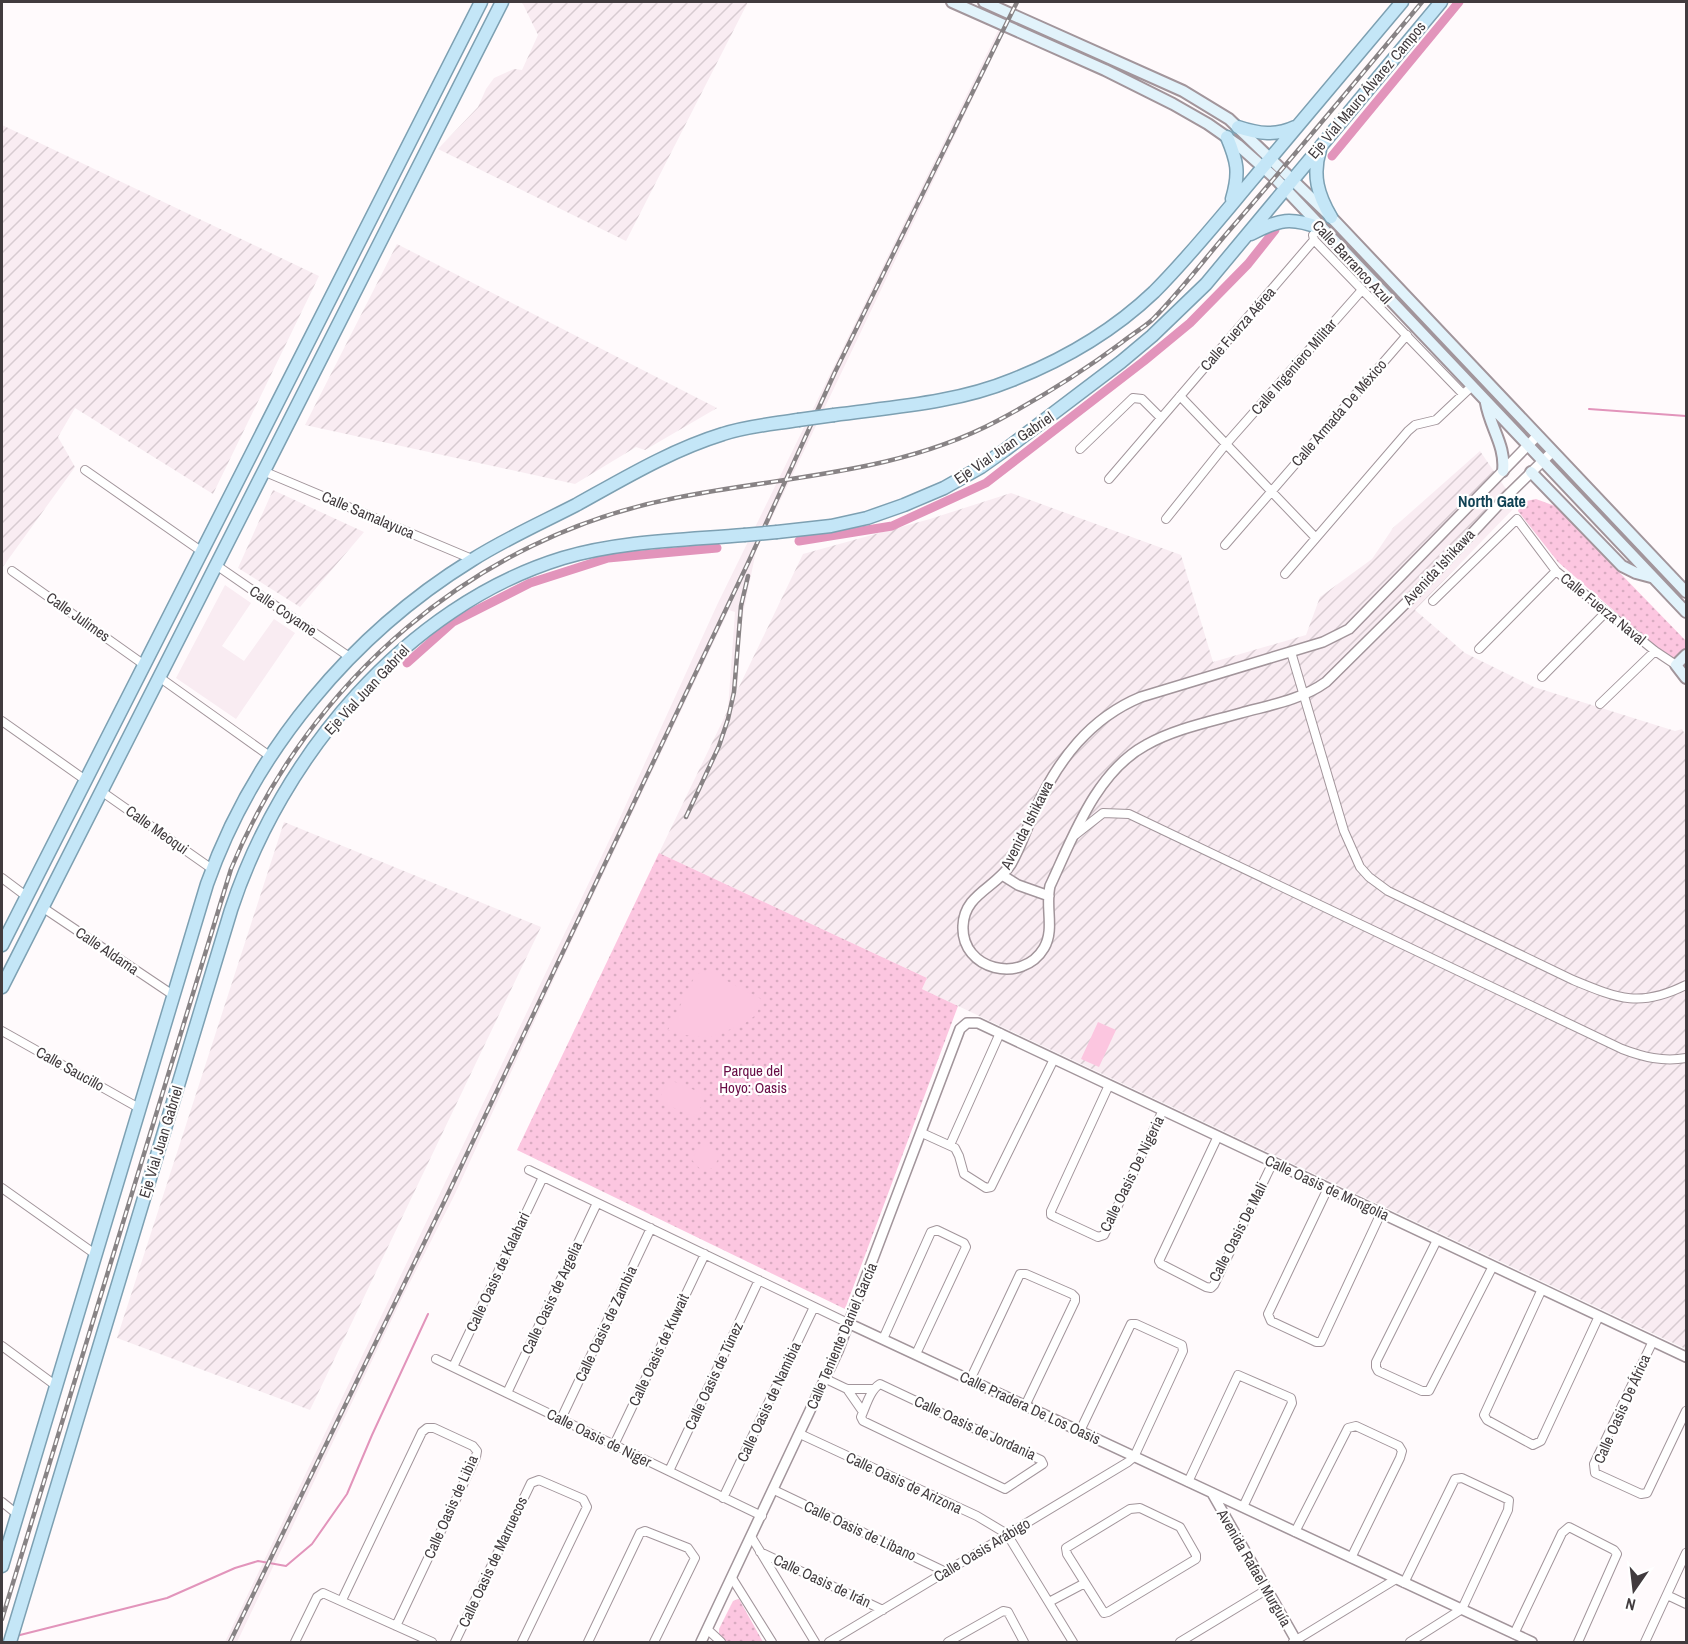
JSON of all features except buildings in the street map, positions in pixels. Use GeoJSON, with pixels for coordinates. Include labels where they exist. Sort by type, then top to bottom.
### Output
{"type":"FeatureCollection","features":[{"type":"Feature","properties":{"kind":"main road"},"geometry":{"type":"LineString","coordinates":[[2,945],[5,932],[26,896],[481,2]]}},
{"type":"Feature","properties":{"kind":"main road"},"geometry":{"type":"LineString","coordinates":[[2,987],[502,2]]}},
{"type":"Feature","properties":{"kind":"main road","name":"Calle Barranco Azul"},"geometry":{"type":"LineString","coordinates":[[952,2],[1191,113],[1294,180],[1686,592]]}},
{"type":"Feature","properties":{"kind":"main road","name":"Calle Barranco Azul"},"geometry":{"type":"LineString","coordinates":[[984,2],[1183,91],[1222,114],[1238,128],[1267,163],[1285,190],[1467,390],[1486,403],[1686,612]]}},
{"type":"Feature","properties":{"kind":"main road","name":"Eje Vial Mauro Álvarez Campos"},"geometry":{"type":"LineString","coordinates":[[1267,163],[1402,2]]}},
{"type":"Feature","properties":{"kind":"main road","name":"Eje Vial Mauro Álvarez Campos"},"geometry":{"type":"LineString","coordinates":[[1294,180],[1441,2]]}},
{"type":"Feature","properties":{"kind":"main road"},"geometry":{"type":"LineString","coordinates":[[1238,128],[1257,133],[1275,134],[1299,125]]}},
{"type":"Feature","properties":{"kind":"main road"},"geometry":{"type":"LineString","coordinates":[[1227,136],[1238,169],[1230,205]]}},
{"type":"Feature","properties":{"kind":"main road"},"geometry":{"type":"LineString","coordinates":[[1325,140],[1316,166],[1316,179],[1319,194],[1331,217]]}},
{"type":"Feature","properties":{"kind":"main road","name":"Eje Vial Juan Gabriel"},"geometry":{"type":"LineString","coordinates":[[2,1566],[212,869],[239,810],[271,756],[300,715],[351,658],[406,607],[472,559],[695,444],[738,430],[925,402],[968,393],[1010,381],[1062,356],[1100,334],[1147,297],[1171,274],[1267,163]]}},
{"type":"Feature","properties":{"kind":"main road","name":"Eje Vial Juan Gabriel"},"geometry":{"type":"LineString","coordinates":[[10,1642],[240,882],[260,839],[296,774],[338,718],[392,660],[435,623],[494,587],[542,565],[583,553],[623,546],[831,526],[885,512],[944,488],[981,467],[1085,390],[1152,336],[1206,284],[1294,180]]}},
{"type":"Feature","properties":{"kind":"main road"},"geometry":{"type":"LineString","coordinates":[[1245,237],[1281,220],[1301,221],[1320,228]]}},
{"type":"Feature","properties":{"kind":"main road"},"geometry":{"type":"LineString","coordinates":[[290,377],[307,385]]}},
{"type":"Feature","properties":{"kind":"main road"},"geometry":{"type":"LineString","coordinates":[[1486,403],[1502,451],[1503,471]]}},
{"type":"Feature","properties":{"kind":"main road"},"geometry":{"type":"LineString","coordinates":[[1531,472],[1622,566],[1653,578]]}},
{"type":"Feature","properties":{"kind":"main road"},"geometry":{"type":"LineString","coordinates":[[1686,655],[1676,665],[1686,678]]}},
{"type":"Feature","properties":{"kind":"street","name":"Calle Fuerza Aérea"},"geometry":{"type":"LineString","coordinates":[[1109,479],[1314,240],[1313,237],[1320,228]]}},
{"type":"Feature","properties":{"kind":"street"},"geometry":{"type":"LineString","coordinates":[[1285,574],[1408,431],[1415,425],[1436,420],[1467,390],[1407,335],[1314,240]]}},
{"type":"Feature","properties":{"kind":"street","name":"Calle Ingeniero Militar"},"geometry":{"type":"LineString","coordinates":[[1166,519],[1226,444],[1362,290]]}},
{"type":"Feature","properties":{"kind":"street","name":"Calle Armada De México"},"geometry":{"type":"LineString","coordinates":[[1224,545],[1407,335]]}},
{"type":"Feature","properties":{"kind":"street"},"geometry":{"type":"LineString","coordinates":[[1180,396],[1315,537]]}},
{"type":"Feature","properties":{"kind":"street"},"geometry":{"type":"LineString","coordinates":[[1080,449],[1132,398],[1142,399],[1161,418]]}},
{"type":"Feature","properties":{"kind":"street","name":"Avenida Ishikawa"},"geometry":{"type":"LineString","coordinates":[[1537,436],[1348,628],[1323,642],[1141,697],[1113,711],[1093,726],[1054,771],[1011,864],[1002,875],[973,898],[964,914],[964,940],[972,955],[983,964],[1006,970],[1019,968],[1043,950],[1049,933],[1050,886],[1105,780],[1130,755],[1169,734],[1316,690],[1336,675],[1552,452]]}},
{"type":"Feature","properties":{"kind":"street"},"geometry":{"type":"LineString","coordinates":[[85,470],[201,551]]}},
{"type":"Feature","properties":{"kind":"street","name":"Calle Samalayuca"},"geometry":{"type":"LineString","coordinates":[[263,471],[472,559]]}},
{"type":"Feature","properties":{"kind":"street","name":"Calle Fuerza Naval"},"geometry":{"type":"LineString","coordinates":[[1433,601],[1515,520],[1518,520],[1556,571],[1655,651],[1676,665]]}},
{"type":"Feature","properties":{"kind":"street","name":"Calle Coyame"},"geometry":{"type":"LineString","coordinates":[[216,565],[351,658]]}},
{"type":"Feature","properties":{"kind":"street","name":"Calle Julimes"},"geometry":{"type":"LineString","coordinates":[[12,571],[143,664]]}},
{"type":"Feature","properties":{"kind":"street"},"geometry":{"type":"LineString","coordinates":[[1479,649],[1556,571]]}},
{"type":"Feature","properties":{"kind":"street"},"geometry":{"type":"LineString","coordinates":[[1542,677],[1606,612]]}},
{"type":"Feature","properties":{"kind":"street"},"geometry":{"type":"LineString","coordinates":[[1600,704],[1655,651]]}},
{"type":"Feature","properties":{"kind":"street"},"geometry":{"type":"LineString","coordinates":[[1291,652],[1344,831],[1360,867],[1378,884],[1399,897],[1598,991],[1635,999],[1652,998],[1668,994],[1686,985]]}},
{"type":"Feature","properties":{"kind":"street"},"geometry":{"type":"LineString","coordinates":[[159,677],[271,756]]}},
{"type":"Feature","properties":{"kind":"street"},"geometry":{"type":"LineString","coordinates":[[2,721],[84,779]]}},
{"type":"Feature","properties":{"kind":"street","name":"Calle Meoqui"},"geometry":{"type":"LineString","coordinates":[[101,791],[212,869]]}},
{"type":"Feature","properties":{"kind":"street"},"geometry":{"type":"LineString","coordinates":[[1075,835],[1103,813],[1129,814],[1622,1049],[1657,1059],[1686,1058]]}},
{"type":"Feature","properties":{"kind":"street"},"geometry":{"type":"LineString","coordinates":[[1002,875],[1018,885],[1048,896]]}},
{"type":"Feature","properties":{"kind":"street"},"geometry":{"type":"LineString","coordinates":[[2,878],[26,896]]}},
{"type":"Feature","properties":{"kind":"street","name":"Calle Aldama"},"geometry":{"type":"LineString","coordinates":[[42,907],[173,995]]}},
{"type":"Feature","properties":{"kind":"street","name":"Calle Oasis de Mongolia"},"geometry":{"type":"LineString","coordinates":[[967,1023],[978,1023],[1686,1357]]}},
{"type":"Feature","properties":{"kind":"street","name":"Calle Teniente Daniel García"},"geometry":{"type":"LineString","coordinates":[[701,1642],[752,1538],[850,1324],[960,1029],[967,1023]]}},
{"type":"Feature","properties":{"kind":"street","name":"Calle Saucillo"},"geometry":{"type":"LineString","coordinates":[[2,1031],[139,1108]]}},
{"type":"Feature","properties":{"kind":"street"},"geometry":{"type":"LineString","coordinates":[[950,1145],[1000,1034]]}},
{"type":"Feature","properties":{"kind":"street"},"geometry":{"type":"LineString","coordinates":[[922,1133],[950,1145],[958,1152],[966,1176],[986,1188],[993,1186],[1054,1059]]}},
{"type":"Feature","properties":{"kind":"street","name":"Calle Oasis De Nigeria"},"geometry":{"type":"LineString","coordinates":[[1109,1085],[1051,1213],[1055,1218],[1100,1238],[1104,1235],[1163,1110]]}},
{"type":"Feature","properties":{"kind":"street","name":"Calle Oasis De Mali"},"geometry":{"type":"LineString","coordinates":[[1218,1136],[1159,1261],[1206,1287],[1211,1288],[1214,1285],[1273,1162]]}},
{"type":"Feature","properties":{"kind":"street","name":"Calle Pradera De Los Oasis"},"geometry":{"type":"LineString","coordinates":[[529,1170],[850,1324],[1528,1642]]}},
{"type":"Feature","properties":{"kind":"street","name":"Calle Oasis de Kalahari"},"geometry":{"type":"LineString","coordinates":[[453,1367],[543,1177]]}},
{"type":"Feature","properties":{"kind":"street"},"geometry":{"type":"LineString","coordinates":[[2,1188],[95,1254]]}},
{"type":"Feature","properties":{"kind":"street"},"geometry":{"type":"LineString","coordinates":[[1329,1188],[1268,1314],[1271,1321],[1320,1342],[1381,1213]]}},
{"type":"Feature","properties":{"kind":"street","name":"Calle Oasis de Argelia"},"geometry":{"type":"LineString","coordinates":[[507,1393],[597,1203]]}},
{"type":"Feature","properties":{"kind":"street","name":"Calle Oasis de Zambia"},"geometry":{"type":"LineString","coordinates":[[561,1419],[651,1228]]}},
{"type":"Feature","properties":{"kind":"street"},"geometry":{"type":"LineString","coordinates":[[883,1339],[931,1232],[937,1230],[964,1243],[966,1247],[916,1354]]}},
{"type":"Feature","properties":{"kind":"street"},"geometry":{"type":"LineString","coordinates":[[1437,1240],[1376,1362],[1378,1371],[1422,1391],[1429,1391],[1493,1266]]}},
{"type":"Feature","properties":{"kind":"street","name":"Calle Oasis de Kuwait"},"geometry":{"type":"LineString","coordinates":[[614,1445],[705,1254]]}},
{"type":"Feature","properties":{"kind":"street"},"geometry":{"type":"LineString","coordinates":[[970,1380],[1020,1274],[1026,1274],[1072,1294],[1076,1299],[1025,1406]]}},
{"type":"Feature","properties":{"kind":"street","name":"Calle Oasis de Túnez"},"geometry":{"type":"LineString","coordinates":[[669,1471],[759,1280]]}},
{"type":"Feature","properties":{"kind":"street"},"geometry":{"type":"LineString","coordinates":[[1542,1289],[1484,1415],[1488,1420],[1533,1445],[1541,1441],[1599,1316]]}},
{"type":"Feature","properties":{"kind":"street","name":"Calle Oasis de Namibia"},"geometry":{"type":"LineString","coordinates":[[723,1498],[814,1306]]}},
{"type":"Feature","properties":{"kind":"street"},"geometry":{"type":"LineString","coordinates":[[1080,1431],[1131,1324],[1136,1324],[1181,1344],[1184,1347],[1183,1351],[1134,1457]]}},
{"type":"Feature","properties":{"kind":"street","name":"Calle Oasis De África"},"geometry":{"type":"LineString","coordinates":[[1653,1341],[1594,1464],[1595,1473],[1641,1494],[1647,1493],[1686,1412]]}},
{"type":"Feature","properties":{"kind":"street"},"geometry":{"type":"LineString","coordinates":[[2,1347],[55,1385]]}},
{"type":"Feature","properties":{"kind":"street","name":"Calle Oasis de Niger"},"geometry":{"type":"LineString","coordinates":[[436,1359],[762,1516]]}},
{"type":"Feature","properties":{"kind":"street"},"geometry":{"type":"LineString","coordinates":[[1188,1482],[1238,1375],[1291,1398],[1293,1403],[1243,1507]]}},
{"type":"Feature","properties":{"kind":"street","name":"Calle Oasis de Jordania"},"geometry":{"type":"LineString","coordinates":[[826,1379],[847,1389],[874,1389],[880,1384],[1041,1460],[1043,1464],[1009,1488],[1004,1489],[863,1421],[861,1418],[863,1412],[847,1389]]}},
{"type":"Feature","properties":{"kind":"street"},"geometry":{"type":"LineString","coordinates":[[863,1412],[874,1389]]}},
{"type":"Feature","properties":{"kind":"street"},"geometry":{"type":"LineString","coordinates":[[1295,1532],[1348,1428],[1356,1426],[1399,1446],[1402,1451],[1351,1558]]}},
{"type":"Feature","properties":{"kind":"street","name":"Calle Oasis de Libia"},"geometry":{"type":"LineString","coordinates":[[342,1600],[424,1429],[434,1428],[473,1446],[477,1451],[476,1457],[396,1626]]}},
{"type":"Feature","properties":{"kind":"street","name":"Calle Oasis de Arizona"},"geometry":{"type":"LineString","coordinates":[[800,1434],[977,1516],[1007,1534]]}},
{"type":"Feature","properties":{"kind":"street","name":"Calle Oasis Arábigo"},"geometry":{"type":"LineString","coordinates":[[829,1642],[1120,1468],[1134,1457]]}},
{"type":"Feature","properties":{"kind":"street"},"geometry":{"type":"LineString","coordinates":[[1295,1642],[1400,1581],[1455,1479],[1462,1478],[1506,1498],[1510,1503],[1509,1506],[1462,1610],[1410,1642]]}},
{"type":"Feature","properties":{"kind":"street","name":"Calle Oasis de Marruecos"},"geometry":{"type":"LineString","coordinates":[[455,1642],[531,1483],[539,1480],[583,1499],[587,1507],[522,1642]]}},
{"type":"Feature","properties":{"kind":"street","name":"Calle Oasis de Líbano"},"geometry":{"type":"LineString","coordinates":[[774,1491],[945,1572]]}},
{"type":"Feature","properties":{"kind":"street","name":"Avenida Rafael Murguía"},"geometry":{"type":"LineString","coordinates":[[1211,1492],[1295,1642]]}},
{"type":"Feature","properties":{"kind":"street"},"geometry":{"type":"LineString","coordinates":[[2,1502],[17,1514]]}},
{"type":"Feature","properties":{"kind":"street"},"geometry":{"type":"LineString","coordinates":[[1130,1509],[1145,1510],[1180,1527],[1196,1555],[1195,1561],[1108,1612],[1103,1612],[1085,1583],[1066,1552],[1066,1548],[1130,1509]]}},
{"type":"Feature","properties":{"kind":"street"},"geometry":{"type":"LineString","coordinates":[[1514,1634],[1562,1533],[1569,1527],[1614,1550],[1617,1554],[1578,1642]]}},
{"type":"Feature","properties":{"kind":"street"},"geometry":{"type":"LineString","coordinates":[[588,1642],[640,1533],[645,1531],[688,1548],[695,1558],[654,1642]]}},
{"type":"Feature","properties":{"kind":"street"},"geometry":{"type":"LineString","coordinates":[[1007,1534],[1073,1642]]}},
{"type":"Feature","properties":{"kind":"street"},"geometry":{"type":"LineString","coordinates":[[752,1538],[815,1642]]}},
{"type":"Feature","properties":{"kind":"street","name":"Calle Oasis de Irán"},"geometry":{"type":"LineString","coordinates":[[760,1552],[883,1610]]}},
{"type":"Feature","properties":{"kind":"street"},"geometry":{"type":"LineString","coordinates":[[1645,1642],[1686,1553]]}},
{"type":"Feature","properties":{"kind":"street"},"geometry":{"type":"LineString","coordinates":[[732,1578],[772,1642]]}},
{"type":"Feature","properties":{"kind":"street"},"geometry":{"type":"LineString","coordinates":[[1048,1602],[1085,1583]]}},
{"type":"Feature","properties":{"kind":"street"},"geometry":{"type":"LineString","coordinates":[[1179,1642],[1266,1590]]}},
{"type":"Feature","properties":{"kind":"street"},"geometry":{"type":"LineString","coordinates":[[295,1642],[316,1597],[321,1593],[342,1600],[432,1642]]}},
{"type":"Feature","properties":{"kind":"street"},"geometry":{"type":"LineString","coordinates":[[1667,1594],[1686,1604]]}},
{"type":"Feature","properties":{"kind":"street"},"geometry":{"type":"LineString","coordinates":[[948,1642],[1005,1611],[1008,1612],[1024,1642]]}},
{"type":"Feature","properties":{"kind":"street"},"geometry":{"type":"LineString","coordinates":[[707,1629],[721,1642]]}},
{"type":"Feature","properties":{"kind":"shaded area"},"geometry":{"type":"Polygon","coordinates":[[[522,2],[748,2],[626,241],[438,149],[478,107],[494,78],[514,69],[522,70],[538,35],[522,2]]]}},
{"type":"Feature","properties":{"kind":"shaded area"},"geometry":{"type":"Polygon","coordinates":[[[999,29],[1004,33],[756,551],[743,614],[738,687],[728,709],[735,612],[729,610],[565,955],[454,1196],[404,1294],[237,1642],[225,1642],[618,822],[717,605],[999,29]]]}},
{"type":"Feature","properties":{"kind":"shaded area"},"geometry":{"type":"Polygon","coordinates":[[[2,125],[319,276],[213,494],[75,408],[58,437],[75,467],[2,568],[2,125]]]}},
{"type":"Feature","properties":{"kind":"shaded area"},"geometry":{"type":"Polygon","coordinates":[[[397,244],[717,408],[645,450],[636,447],[575,484],[305,425],[397,244]]]}},
{"type":"Feature","properties":{"kind":"shaded area"},"geometry":{"type":"Polygon","coordinates":[[[1480,451],[1517,505],[1415,610],[1465,653],[1534,687],[1675,731],[1682,729],[1686,736],[1686,1349],[922,989],[927,978],[659,853],[803,554],[930,519],[1011,493],[1181,555],[1213,662],[1306,635],[1320,597],[1372,559],[1393,528],[1480,451]]]}},
{"type":"Feature","properties":{"kind":"shaded area"},"geometry":{"type":"Polygon","coordinates":[[[273,490],[364,532],[300,607],[238,568],[273,490]]]}},
{"type":"Feature","properties":{"kind":"shaded area"},"geometry":{"type":"Polygon","coordinates":[[[225,585],[251,603],[222,646],[244,661],[274,619],[295,633],[236,719],[176,678],[225,585]]]}},
{"type":"Feature","properties":{"kind":"shaded area"},"geometry":{"type":"Polygon","coordinates":[[[284,822],[541,927],[310,1410],[117,1338],[284,822]]]}},
{"type":"Feature","properties":{"kind":"green space"},"geometry":{"type":"Polygon","coordinates":[[[1536,499],[1555,506],[1686,641],[1686,649],[1674,663],[1558,562],[1518,511],[1521,502],[1536,499]]]}},
{"type":"Feature","properties":{"kind":"green space","name":"Parque del Hoyo: Oasis"},"geometry":{"type":"Polygon","coordinates":[[[659,853],[927,978],[922,989],[958,1006],[845,1309],[517,1150],[659,853]]]}},
{"type":"Feature","properties":{"kind":"green space"},"geometry":{"type":"Polygon","coordinates":[[[708,971],[761,999],[757,1014],[744,1024],[708,1038],[668,1030],[696,974],[708,971]]]}},
{"type":"Feature","properties":{"kind":"green space"},"geometry":{"type":"Polygon","coordinates":[[[1098,1022],[1116,1030],[1099,1067],[1081,1059],[1098,1022]]]}},
{"type":"Feature","properties":{"kind":"green space"},"geometry":{"type":"Polygon","coordinates":[[[668,1079],[706,1095],[696,1118],[659,1101],[668,1079]]]}},
{"type":"Feature","properties":{"kind":"green space"},"geometry":{"type":"Polygon","coordinates":[[[699,1145],[711,1146],[720,1156],[713,1168],[701,1170],[692,1160],[699,1145]]]}},
{"type":"Feature","properties":{"kind":"green space"},"geometry":{"type":"Polygon","coordinates":[[[739,1599],[763,1642],[727,1642],[719,1635],[719,1629],[733,1601],[739,1599]]]}},
{"type":"Feature","properties":{"kind":"waterway"},"geometry":{"type":"LineString","coordinates":[[1332,156],[1459,2]]}},
{"type":"Feature","properties":{"kind":"waterway"},"geometry":{"type":"LineString","coordinates":[[799,541],[892,526],[986,483],[1190,323],[1248,264],[1275,230]]}},
{"type":"Feature","properties":{"kind":"waterway"},"geometry":{"type":"LineString","coordinates":[[1589,409],[1686,416]]}},
{"type":"Feature","properties":{"kind":"waterway"},"geometry":{"type":"LineString","coordinates":[[407,663],[453,622],[530,583],[608,558],[717,548]]}},
{"type":"Feature","properties":{"kind":"waterway"},"geometry":{"type":"LineString","coordinates":[[16,1636],[167,1598],[235,1568],[258,1561],[286,1566],[312,1544],[347,1494],[428,1314]]}},
{"type":"Feature","properties":{"kind":"railway"},"geometry":{"type":"LineString","coordinates":[[230,1642],[446,1198],[748,563],[835,372],[1017,2]]}},
{"type":"Feature","properties":{"kind":"railway"},"geometry":{"type":"LineString","coordinates":[[2,1619],[231,869],[264,801],[305,737],[353,679],[407,628],[467,583],[532,546],[601,517],[675,498],[839,471],[920,452],[959,439],[997,421],[1060,384],[1145,326],[1162,310],[1422,2]]}},
{"type":"Feature","properties":{"kind":"railway"},"geometry":{"type":"LineString","coordinates":[[686,817],[719,746],[728,719],[734,692],[741,606],[748,576]]}},
{"type":"Feature","properties":{"kind":"district","name":"North Gate"},"geometry":{"type":"Point","coordinates":[1492,501]}}]}
